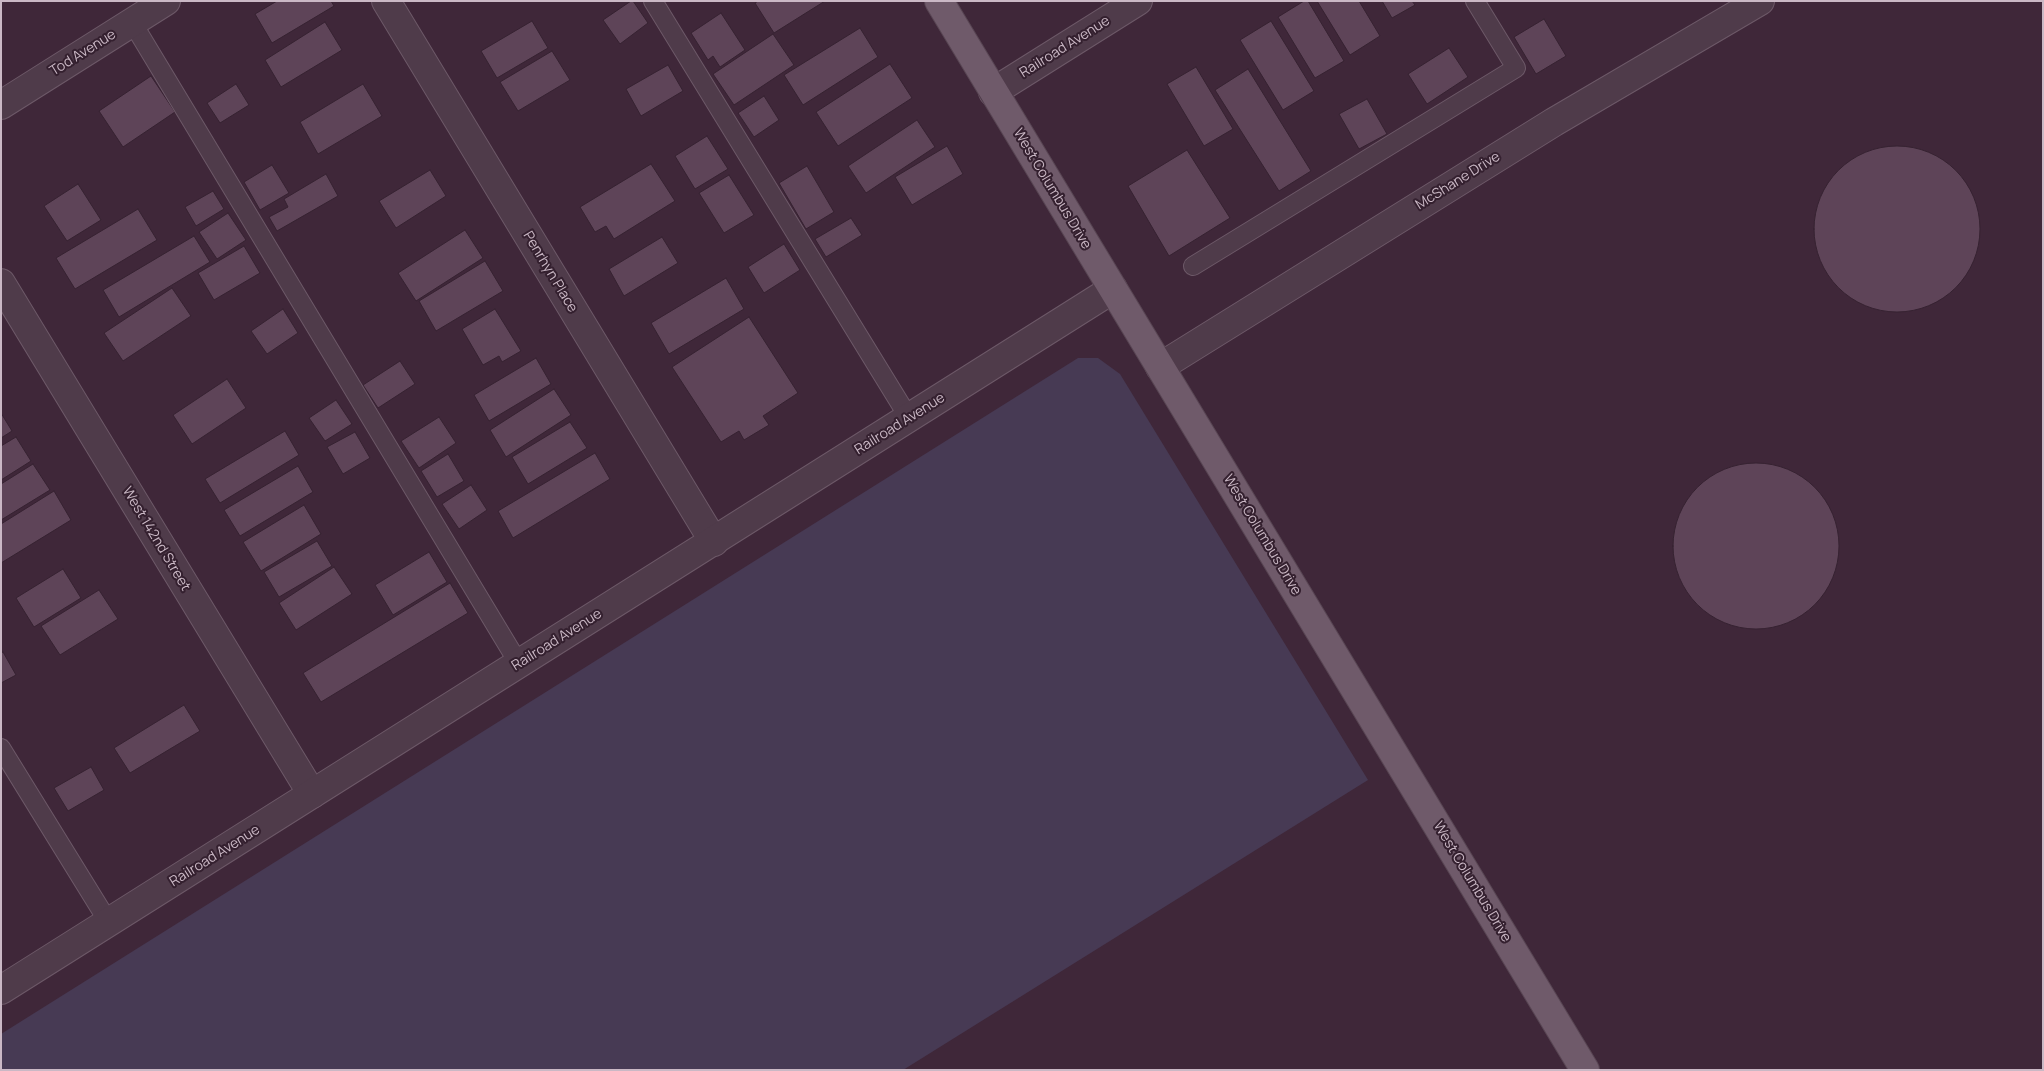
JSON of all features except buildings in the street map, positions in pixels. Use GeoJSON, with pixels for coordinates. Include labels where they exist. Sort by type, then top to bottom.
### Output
{"type":"FeatureCollection","features":[{"type":"Feature","properties":{"kind":"main road","name":"West Columbus Drive"},"geometry":{"type":"LineString","coordinates":[[939,1],[1585,1070]]}},
{"type":"Feature","properties":{"kind":"street","name":"Tod Avenue"},"geometry":{"type":"LineString","coordinates":[[1,106],[166,1]]}},
{"type":"Feature","properties":{"kind":"street","name":"Penrhyn Place"},"geometry":{"type":"LineString","coordinates":[[386,1],[714,542]]}},
{"type":"Feature","properties":{"kind":"street","name":"Railroad Avenue"},"geometry":{"type":"LineString","coordinates":[[994,92],[1138,1]]}},
{"type":"Feature","properties":{"kind":"street","name":"McShane Drive"},"geometry":{"type":"LineString","coordinates":[[1160,367],[1554,122],[1760,1]]}},
{"type":"Feature","properties":{"kind":"street","name":"West 142nd Street"},"geometry":{"type":"LineString","coordinates":[[1,283],[312,794]]}},
{"type":"Feature","properties":{"kind":"street","name":"Railroad Avenue"},"geometry":{"type":"LineString","coordinates":[[1,990],[1113,289]]}},
{"type":"Feature","properties":{"kind":"lane"},"geometry":{"type":"LineString","coordinates":[[653,1],[909,418]]}},
{"type":"Feature","properties":{"kind":"lane"},"geometry":{"type":"LineString","coordinates":[[1193,266],[1516,68],[1475,1]]}},
{"type":"Feature","properties":{"kind":"lane"},"geometry":{"type":"LineString","coordinates":[[132,22],[520,664]]}},
{"type":"Feature","properties":{"kind":"lane"},"geometry":{"type":"LineString","coordinates":[[1,748],[109,923]]}},
{"type":"Feature","properties":{"kind":"shaded area"},"geometry":{"type":"Polygon","coordinates":[[[1078,358],[1098,358],[1120,374],[1368,780],[903,1070],[1,1070],[1,1034],[1078,358]]]}}]}
